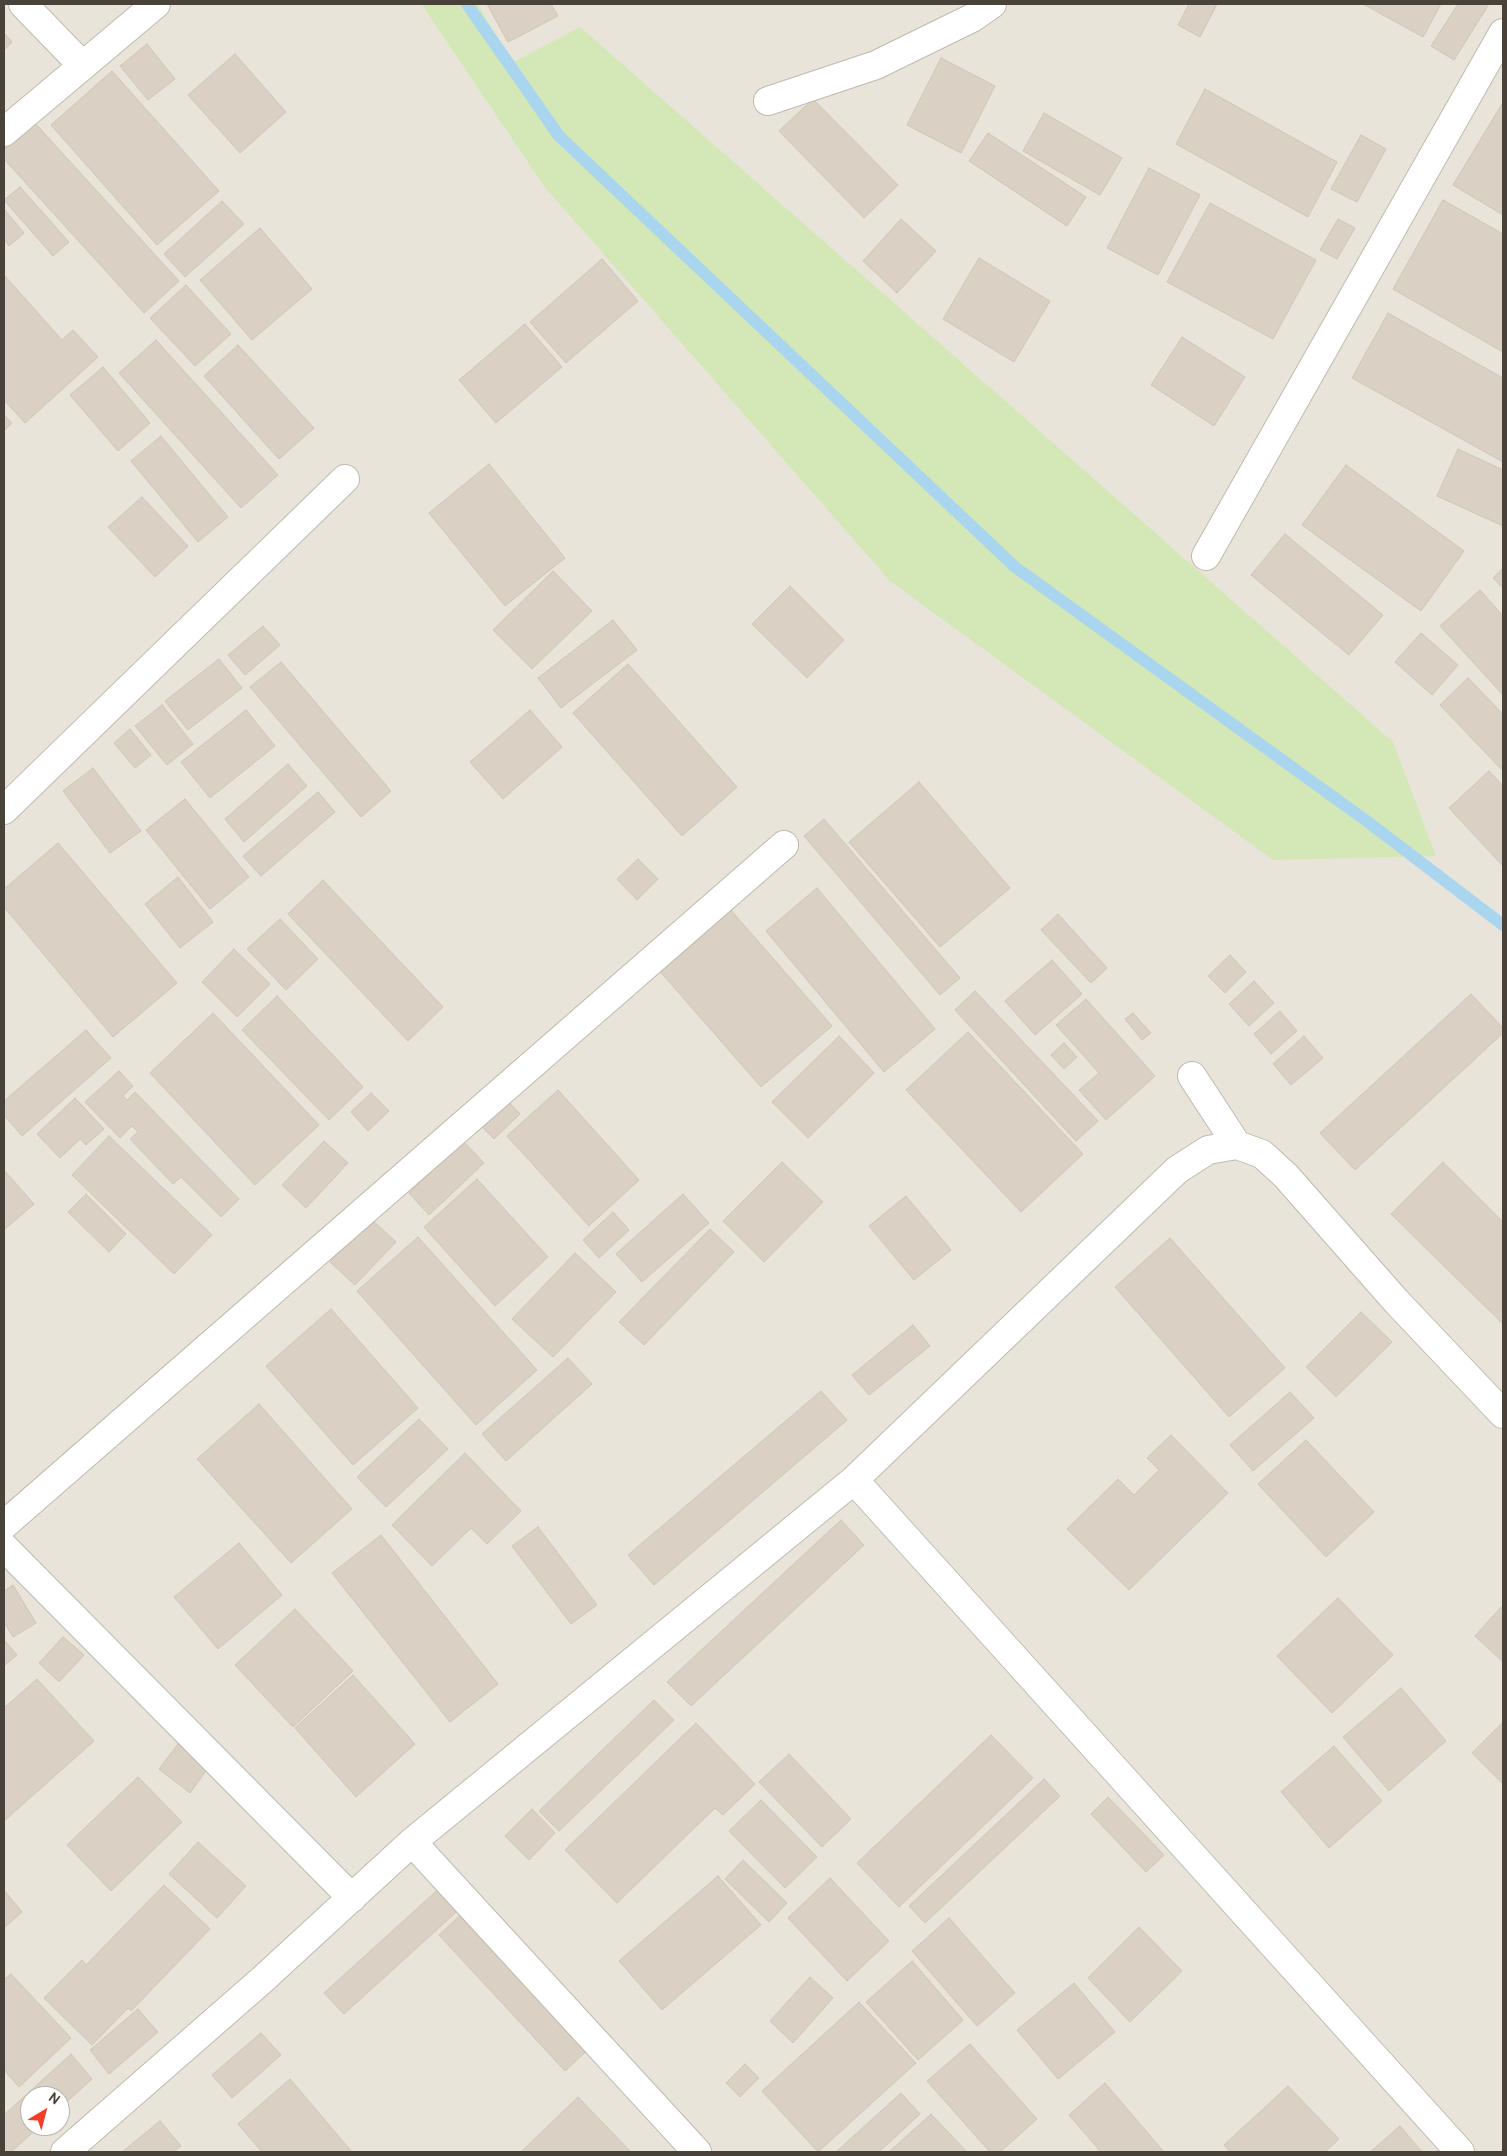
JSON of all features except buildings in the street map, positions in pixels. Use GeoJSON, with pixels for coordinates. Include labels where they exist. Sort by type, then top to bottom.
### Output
{"type":"FeatureCollection","features":[{"type":"Feature","properties":{"kind":"street"},"geometry":{"type":"LineString","coordinates":[[22,4],[83,66]]}},
{"type":"Feature","properties":{"kind":"street"},"geometry":{"type":"LineString","coordinates":[[4,132],[156,4]]}},
{"type":"Feature","properties":{"kind":"street"},"geometry":{"type":"LineString","coordinates":[[768,102],[876,66],[972,18],[992,4]]}},
{"type":"Feature","properties":{"kind":"street"},"geometry":{"type":"LineString","coordinates":[[1206,556],[1503,34]]}},
{"type":"Feature","properties":{"kind":"street"},"geometry":{"type":"LineString","coordinates":[[4,810],[345,479]]}},
{"type":"Feature","properties":{"kind":"street"},"geometry":{"type":"LineString","coordinates":[[4,1525],[784,845]]}},
{"type":"Feature","properties":{"kind":"street"},"geometry":{"type":"LineString","coordinates":[[1192,1076],[1237,1145]]}},
{"type":"Feature","properties":{"kind":"street"},"geometry":{"type":"LineString","coordinates":[[65,2152],[352,1898],[412,1842],[854,1480],[1177,1170],[1208,1150],[1237,1145],[1262,1154],[1286,1176],[1396,1301],[1503,1414]]}},
{"type":"Feature","properties":{"kind":"street"},"geometry":{"type":"LineString","coordinates":[[854,1480],[1460,2152]]}},
{"type":"Feature","properties":{"kind":"street"},"geometry":{"type":"LineString","coordinates":[[4,1547],[313,1858],[330,1879],[352,1898]]}},
{"type":"Feature","properties":{"kind":"street"},"geometry":{"type":"LineString","coordinates":[[412,1842],[697,2152]]}},
{"type":"Feature","properties":{"kind":"shaded area"},"geometry":{"type":"Polygon","coordinates":[[[4,4],[421,4],[543,185],[512,63],[478,4],[1503,4],[1503,2152],[4,2152],[4,4]]]}},
{"type":"Feature","properties":{"kind":"green space"},"geometry":{"type":"Polygon","coordinates":[[[421,4],[478,4],[512,63],[580,27],[1393,742],[1436,856],[1273,860],[890,581],[543,185],[421,4]]]}},
{"type":"Feature","properties":{"kind":"waterway"},"geometry":{"type":"LineString","coordinates":[[467,4],[559,136],[1015,567],[1368,822],[1503,925]]}}]}
